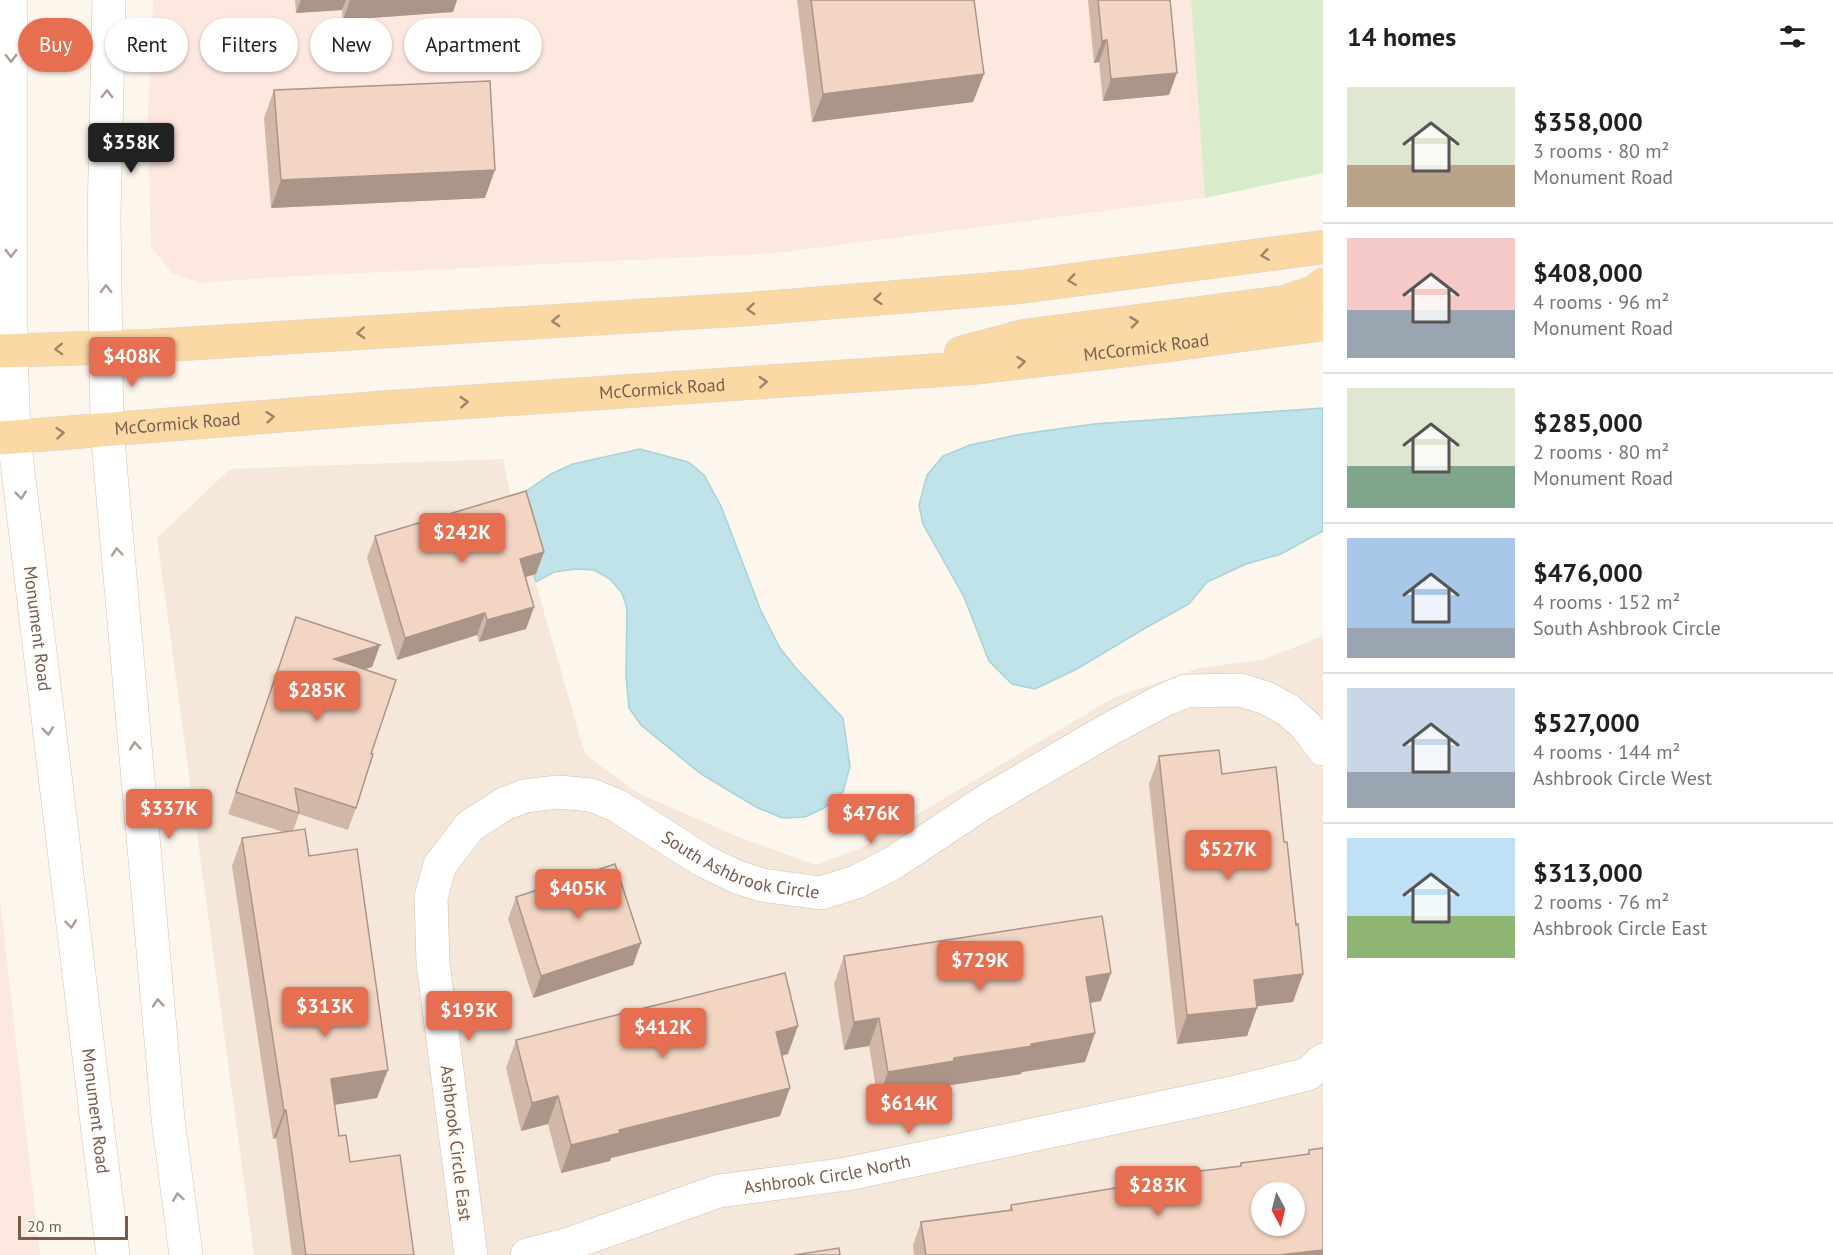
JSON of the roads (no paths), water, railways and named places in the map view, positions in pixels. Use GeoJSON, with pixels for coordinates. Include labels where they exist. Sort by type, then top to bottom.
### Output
{"type":"FeatureCollection","features":[{"type":"Feature","properties":{"kind":"main road"},"geometry":{"type":"LineString","coordinates":[[5,350],[107,347],[750,309],[985,290],[1323,247]]}},
{"type":"Feature","properties":{"kind":"main road"},"geometry":{"type":"LineString","coordinates":[[938,370],[964,351],[1024,336],[1285,302],[1315,292],[1323,285]]}},
{"type":"Feature","properties":{"kind":"main road","name":"McCormick Road"},"geometry":{"type":"LineString","coordinates":[[7,438],[377,408],[938,370],[1161,346],[1323,324]]}},
{"type":"Feature","properties":{"kind":"street"},"geometry":{"type":"LineString","coordinates":[[0,26],[9,0]]}},
{"type":"Feature","properties":{"kind":"street","name":"Monument Road"},"geometry":{"type":"LineString","coordinates":[[9,0],[5,350],[7,438],[112,1255]]}},
{"type":"Feature","properties":{"kind":"street"},"geometry":{"type":"LineString","coordinates":[[109,0],[104,217],[106,429],[168,1119],[186,1255]]}},
{"type":"Feature","properties":{"kind":"street","name":"South Ashbrook Circle"},"geometry":{"type":"LineString","coordinates":[[470,826],[504,804],[525,796],[558,792],[591,795],[616,805],[702,860],[736,877],[762,885],[821,893],[856,882],[893,863],[983,803],[1108,730],[1186,691],[1240,690],[1266,698],[1288,710],[1306,726],[1323,749]]}},
{"type":"Feature","properties":{"kind":"street","name":"Ashbrook Circle East"},"geometry":{"type":"LineString","coordinates":[[470,826],[440,865],[431,897],[433,963],[471,1255]]}},
{"type":"Feature","properties":{"kind":"street","name":"Ashbrook Circle North"},"geometry":{"type":"LineString","coordinates":[[527,1255],[566,1245],[719,1191],[847,1174],[1232,1094],[1316,1067]]}},
{"type":"Feature","properties":{"kind":"water"},"geometry":{"type":"Polygon","coordinates":[[[1323,408],[1323,531],[1281,554],[1246,564],[1207,582],[1189,604],[1075,670],[1035,689],[1012,684],[989,661],[964,597],[923,524],[919,505],[927,475],[943,456],[970,445],[1022,434],[1094,424],[1323,408]]]}},
{"type":"Feature","properties":{"kind":"water"},"geometry":{"type":"Polygon","coordinates":[[[640,449],[688,462],[704,475],[721,506],[761,611],[780,648],[843,718],[850,766],[843,792],[824,808],[805,817],[782,818],[756,807],[701,774],[641,725],[629,708],[626,676],[627,608],[622,593],[610,579],[594,570],[576,569],[554,572],[536,582],[512,501],[551,474],[573,464],[640,449]]]}}]}
